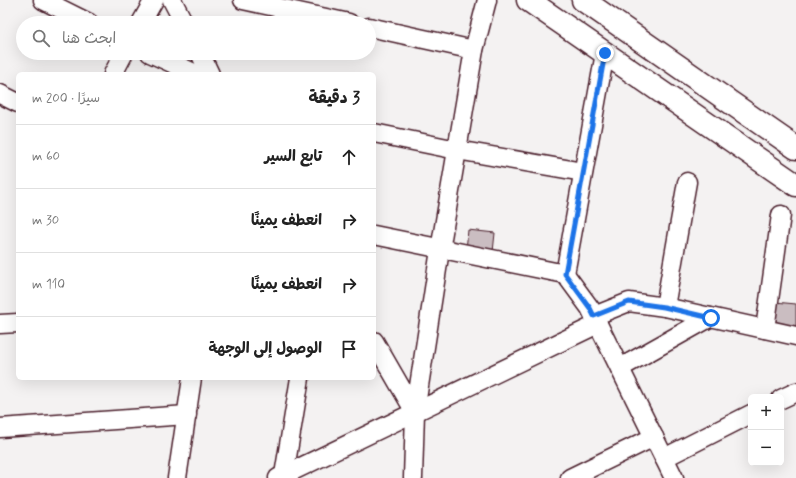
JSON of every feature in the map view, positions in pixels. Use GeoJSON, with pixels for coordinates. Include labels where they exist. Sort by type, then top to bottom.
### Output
{"type":"FeatureCollection","features":[{"type":"Feature","properties":{"kind":"highway"},"geometry":{"type":"LineString","coordinates":[[528,0],[796,185]]}},
{"type":"Feature","properties":{"kind":"highway"},"geometry":{"type":"LineString","coordinates":[[583,0],[796,148]]}},
{"type":"Feature","properties":{"kind":"street"},"geometry":{"type":"LineString","coordinates":[[43,0],[75,16]]}},
{"type":"Feature","properties":{"kind":"street"},"geometry":{"type":"LineString","coordinates":[[145,16],[154,0]]}},
{"type":"Feature","properties":{"kind":"street"},"geometry":{"type":"LineString","coordinates":[[172,0],[180,16]]}},
{"type":"Feature","properties":{"kind":"street"},"geometry":{"type":"LineString","coordinates":[[243,0],[317,16]]}},
{"type":"Feature","properties":{"kind":"street"},"geometry":{"type":"LineString","coordinates":[[412,478],[415,412],[440,250],[474,50],[487,0]]}},
{"type":"Feature","properties":{"kind":"street"},"geometry":{"type":"LineString","coordinates":[[376,29],[474,50]]}},
{"type":"Feature","properties":{"kind":"street"},"geometry":{"type":"LineString","coordinates":[[565,274],[605,53]]}},
{"type":"Feature","properties":{"kind":"street"},"geometry":{"type":"LineString","coordinates":[[114,72],[120,60]]}},
{"type":"Feature","properties":{"kind":"street"},"geometry":{"type":"LineString","coordinates":[[165,60],[192,72]]}},
{"type":"Feature","properties":{"kind":"street"},"geometry":{"type":"LineString","coordinates":[[203,60],[209,72]]}},
{"type":"Feature","properties":{"kind":"street"},"geometry":{"type":"LineString","coordinates":[[0,94],[16,102]]}},
{"type":"Feature","properties":{"kind":"street"},"geometry":{"type":"LineString","coordinates":[[376,133],[457,150],[584,172]]}},
{"type":"Feature","properties":{"kind":"street"},"geometry":{"type":"LineString","coordinates":[[664,307],[687,182]]}},
{"type":"Feature","properties":{"kind":"street"},"geometry":{"type":"LineString","coordinates":[[765,329],[781,215]]}},
{"type":"Feature","properties":{"kind":"street"},"geometry":{"type":"LineString","coordinates":[[376,235],[440,250],[565,274],[590,308],[674,478]]}},
{"type":"Feature","properties":{"kind":"street"},"geometry":{"type":"LineString","coordinates":[[281,476],[415,412],[629,302],[664,307],[796,336]]}},
{"type":"Feature","properties":{"kind":"street"},"geometry":{"type":"LineString","coordinates":[[620,368],[711,318]]}},
{"type":"Feature","properties":{"kind":"street"},"geometry":{"type":"LineString","coordinates":[[0,324],[16,323]]}},
{"type":"Feature","properties":{"kind":"street"},"geometry":{"type":"LineString","coordinates":[[376,344],[415,412]]}},
{"type":"Feature","properties":{"kind":"street"},"geometry":{"type":"LineString","coordinates":[[177,478],[192,380]]}},
{"type":"Feature","properties":{"kind":"street"},"geometry":{"type":"LineString","coordinates":[[281,476],[300,380]]}},
{"type":"Feature","properties":{"kind":"street"},"geometry":{"type":"LineString","coordinates":[[784,398],[796,392]]}},
{"type":"Feature","properties":{"kind":"street"},"geometry":{"type":"LineString","coordinates":[[0,428],[187,415]]}},
{"type":"Feature","properties":{"kind":"street"},"geometry":{"type":"LineString","coordinates":[[664,458],[748,416]]}},
{"type":"Feature","properties":{"kind":"street"},"geometry":{"type":"LineString","coordinates":[[570,478],[654,437]]}},
{"type":"Feature","properties":{"kind":"building"},"geometry":{"type":"Polygon","coordinates":[[[468,230],[495,233],[493,252],[466,250],[468,230]]]}},
{"type":"Feature","properties":{"kind":"building"},"geometry":{"type":"Polygon","coordinates":[[[775,302],[796,304],[796,326],[772,323],[775,302]]]}},
{"type":"Feature","properties":{"kind":"route"},"geometry":{"type":"LineString","coordinates":[[605,53],[565,274],[590,308],[594,316],[629,302],[664,307],[711,318]]}}]}
